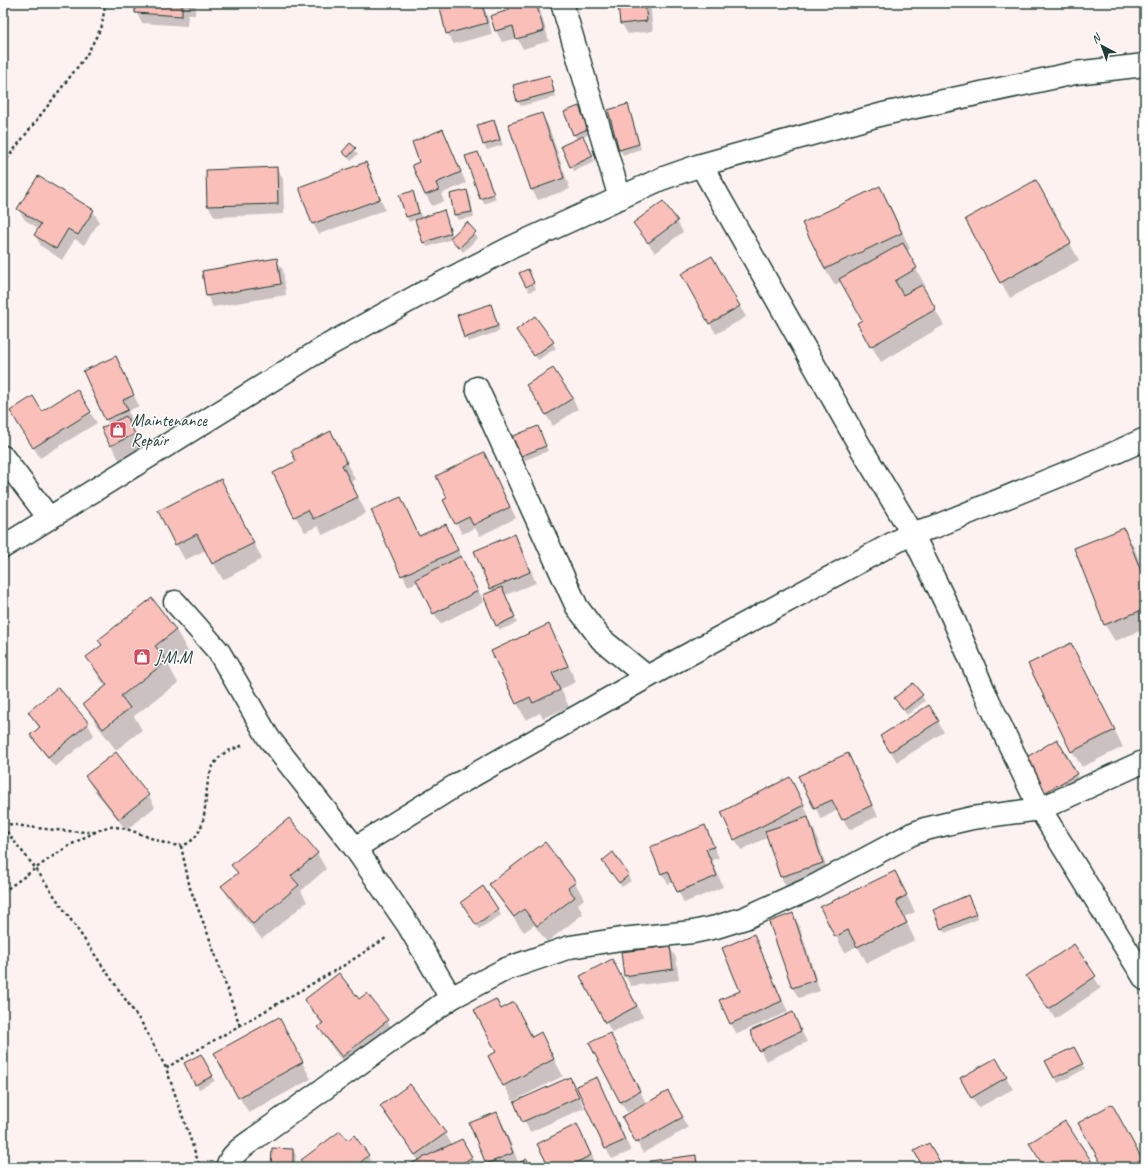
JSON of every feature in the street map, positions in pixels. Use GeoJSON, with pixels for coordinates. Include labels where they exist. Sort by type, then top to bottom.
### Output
{"type":"FeatureCollection","features":[{"type":"Feature","properties":{"kind":"street"},"geometry":{"type":"LineString","coordinates":[[562,3],[620,198]]}},
{"type":"Feature","properties":{"kind":"street"},"geometry":{"type":"LineString","coordinates":[[3,547],[325,347],[419,295],[512,247],[661,179],[701,164],[883,114],[1075,73],[1145,64]]}},
{"type":"Feature","properties":{"kind":"street"},"geometry":{"type":"LineString","coordinates":[[701,164],[850,428],[912,534],[952,616],[984,691],[1040,809],[1145,979]]}},
{"type":"Feature","properties":{"kind":"street"},"geometry":{"type":"LineString","coordinates":[[477,388],[577,607],[602,639],[647,677]]}},
{"type":"Feature","properties":{"kind":"street"},"geometry":{"type":"LineString","coordinates":[[355,848],[458,784],[647,677],[912,534],[934,527],[1110,455],[1145,439]]}},
{"type":"Feature","properties":{"kind":"street"},"geometry":{"type":"LineString","coordinates":[[3,457],[49,518]]}},
{"type":"Feature","properties":{"kind":"street"},"geometry":{"type":"LineString","coordinates":[[175,602],[219,652],[268,737],[355,848],[408,924],[451,998]]}},
{"type":"Feature","properties":{"kind":"street"},"geometry":{"type":"LineString","coordinates":[[227,1167],[228,1163],[238,1151],[451,998],[506,969],[570,947],[693,932],[745,918],[809,888],[912,834],[925,829],[972,818],[1040,809],[1145,761]]}},
{"type":"Feature","properties":{"kind":"path"},"geometry":{"type":"LineString","coordinates":[[3,164],[86,56],[102,26],[105,3]]}},
{"type":"Feature","properties":{"kind":"path"},"geometry":{"type":"LineString","coordinates":[[3,892],[76,842],[108,827],[130,830],[167,844],[181,846],[192,840],[203,821],[208,779],[216,762],[228,751],[268,737]]}},
{"type":"Feature","properties":{"kind":"path"},"geometry":{"type":"LineString","coordinates":[[3,823],[71,832],[96,832]]}},
{"type":"Feature","properties":{"kind":"path"},"geometry":{"type":"LineString","coordinates":[[3,827],[36,868],[143,1025],[166,1068],[200,1167]]}},
{"type":"Feature","properties":{"kind":"path"},"geometry":{"type":"LineString","coordinates":[[181,846],[190,888],[240,1026]]}},
{"type":"Feature","properties":{"kind":"path"},"geometry":{"type":"LineString","coordinates":[[166,1068],[343,966],[408,924]]}},
{"type":"Feature","properties":{"kind":"building"},"geometry":{"type":"Polygon","coordinates":[[[135,3],[190,3],[190,5],[182,4],[182,16],[135,13],[135,3]]]}},
{"type":"Feature","properties":{"kind":"building"},"geometry":{"type":"Polygon","coordinates":[[[439,3],[470,3],[471,6],[482,3],[487,23],[446,34],[439,3]]]}},
{"type":"Feature","properties":{"kind":"building"},"geometry":{"type":"Polygon","coordinates":[[[507,3],[536,3],[544,31],[516,39],[513,26],[495,31],[490,16],[509,10],[507,3]]]}},
{"type":"Feature","properties":{"kind":"building"},"geometry":{"type":"Polygon","coordinates":[[[618,3],[645,3],[647,21],[620,24],[618,3]]]}},
{"type":"Feature","properties":{"kind":"building"},"geometry":{"type":"Polygon","coordinates":[[[550,75],[554,92],[517,102],[513,85],[550,75]]]}},
{"type":"Feature","properties":{"kind":"building"},"geometry":{"type":"Polygon","coordinates":[[[628,104],[639,144],[619,150],[608,110],[628,104]]]}},
{"type":"Feature","properties":{"kind":"building"},"geometry":{"type":"Polygon","coordinates":[[[579,106],[588,129],[573,135],[564,112],[579,106]]]}},
{"type":"Feature","properties":{"kind":"building"},"geometry":{"type":"Polygon","coordinates":[[[542,113],[564,178],[531,190],[508,124],[542,113]]]}},
{"type":"Feature","properties":{"kind":"building"},"geometry":{"type":"Polygon","coordinates":[[[494,120],[500,140],[483,145],[477,125],[494,120]]]}},
{"type":"Feature","properties":{"kind":"building"},"geometry":{"type":"Polygon","coordinates":[[[443,129],[461,172],[436,183],[439,190],[425,195],[412,165],[419,162],[412,142],[443,129]]]}},
{"type":"Feature","properties":{"kind":"building"},"geometry":{"type":"Polygon","coordinates":[[[583,136],[593,156],[570,167],[561,146],[583,136]]]}},
{"type":"Feature","properties":{"kind":"building"},"geometry":{"type":"Polygon","coordinates":[[[350,143],[356,148],[348,157],[342,152],[350,143]]]}},
{"type":"Feature","properties":{"kind":"building"},"geometry":{"type":"Polygon","coordinates":[[[478,152],[494,194],[480,199],[465,156],[478,152]]]}},
{"type":"Feature","properties":{"kind":"building"},"geometry":{"type":"Polygon","coordinates":[[[366,162],[380,199],[312,224],[299,187],[366,162]]]}},
{"type":"Feature","properties":{"kind":"building"},"geometry":{"type":"Polygon","coordinates":[[[277,167],[278,204],[207,206],[206,170],[277,167]]]}},
{"type":"Feature","properties":{"kind":"building"},"geometry":{"type":"Polygon","coordinates":[[[38,176],[94,210],[78,235],[68,229],[56,249],[34,235],[41,224],[17,209],[38,176]]]}},
{"type":"Feature","properties":{"kind":"building"},"geometry":{"type":"Polygon","coordinates":[[[1036,180],[1071,243],[1000,283],[965,219],[1036,180]]]}},
{"type":"Feature","properties":{"kind":"building"},"geometry":{"type":"Polygon","coordinates":[[[880,186],[902,233],[825,269],[802,223],[880,186]]]}},
{"type":"Feature","properties":{"kind":"building"},"geometry":{"type":"Polygon","coordinates":[[[467,190],[472,212],[454,215],[450,194],[467,190]]]}},
{"type":"Feature","properties":{"kind":"building"},"geometry":{"type":"Polygon","coordinates":[[[413,191],[419,213],[406,217],[399,195],[413,191]]]}},
{"type":"Feature","properties":{"kind":"building"},"geometry":{"type":"Polygon","coordinates":[[[663,201],[678,221],[648,243],[633,223],[663,201]]]}},
{"type":"Feature","properties":{"kind":"building"},"geometry":{"type":"Polygon","coordinates":[[[444,210],[451,233],[423,243],[415,220],[444,210]]]}},
{"type":"Feature","properties":{"kind":"building"},"geometry":{"type":"Polygon","coordinates":[[[467,222],[476,232],[459,248],[450,238],[467,222]]]}},
{"type":"Feature","properties":{"kind":"building"},"geometry":{"type":"Polygon","coordinates":[[[903,243],[917,268],[895,281],[903,295],[922,285],[936,309],[870,347],[857,323],[862,320],[839,279],[903,243]]]}},
{"type":"Feature","properties":{"kind":"building"},"geometry":{"type":"Polygon","coordinates":[[[712,256],[740,306],[709,324],[681,274],[712,256]]]}},
{"type":"Feature","properties":{"kind":"building"},"geometry":{"type":"Polygon","coordinates":[[[277,258],[281,284],[206,296],[202,271],[277,258]]]}},
{"type":"Feature","properties":{"kind":"building"},"geometry":{"type":"Polygon","coordinates":[[[528,269],[534,283],[526,287],[519,273],[528,269]]]}},
{"type":"Feature","properties":{"kind":"building"},"geometry":{"type":"Polygon","coordinates":[[[491,304],[498,326],[464,338],[457,315],[491,304]]]}},
{"type":"Feature","properties":{"kind":"building"},"geometry":{"type":"Polygon","coordinates":[[[535,316],[554,342],[534,356],[516,330],[535,316]]]}},
{"type":"Feature","properties":{"kind":"building"},"geometry":{"type":"Polygon","coordinates":[[[116,356],[134,395],[123,400],[128,410],[105,420],[83,371],[116,356]]]}},
{"type":"Feature","properties":{"kind":"building"},"geometry":{"type":"Polygon","coordinates":[[[553,368],[573,398],[546,415],[526,385],[553,368]]]}},
{"type":"Feature","properties":{"kind":"building"},"geometry":{"type":"Polygon","coordinates":[[[77,389],[91,412],[33,448],[10,411],[33,396],[42,411],[77,389]]]}},
{"type":"Feature","properties":{"kind":"building"},"geometry":{"type":"Polygon","coordinates":[[[126,416],[135,434],[110,446],[101,428],[126,416]]]}},
{"type":"Feature","properties":{"kind":"building"},"geometry":{"type":"Polygon","coordinates":[[[538,426],[546,446],[514,459],[506,439],[538,426]]]}},
{"type":"Feature","properties":{"kind":"building"},"geometry":{"type":"Polygon","coordinates":[[[331,431],[347,463],[342,465],[358,497],[313,519],[308,510],[294,517],[273,473],[296,461],[291,451],[331,431]]]}},
{"type":"Feature","properties":{"kind":"building"},"geometry":{"type":"Polygon","coordinates":[[[484,452],[510,507],[473,525],[469,517],[455,524],[443,500],[447,498],[436,476],[484,452]]]}},
{"type":"Feature","properties":{"kind":"building"},"geometry":{"type":"Polygon","coordinates":[[[221,479],[254,543],[212,564],[197,534],[175,545],[158,511],[221,479]]]}},
{"type":"Feature","properties":{"kind":"building"},"geometry":{"type":"Polygon","coordinates":[[[401,497],[419,536],[446,524],[458,550],[401,576],[371,510],[401,497]]]}},
{"type":"Feature","properties":{"kind":"building"},"geometry":{"type":"Polygon","coordinates":[[[1124,528],[1145,581],[1145,609],[1104,625],[1074,548],[1124,528]]]}},
{"type":"Feature","properties":{"kind":"building"},"geometry":{"type":"Polygon","coordinates":[[[515,534],[530,572],[490,589],[474,551],[515,534]]]}},
{"type":"Feature","properties":{"kind":"building"},"geometry":{"type":"Polygon","coordinates":[[[461,556],[478,591],[433,614],[416,579],[461,556]]]}},
{"type":"Feature","properties":{"kind":"building"},"geometry":{"type":"Polygon","coordinates":[[[502,587],[515,617],[496,626],[483,595],[502,587]]]}},
{"type":"Feature","properties":{"kind":"building"},"geometry":{"type":"Polygon","coordinates":[[[152,598],[176,630],[155,646],[167,661],[121,696],[130,708],[103,729],[83,704],[107,685],[86,657],[102,645],[98,640],[152,598]]]}},
{"type":"Feature","properties":{"kind":"building"},"geometry":{"type":"Polygon","coordinates":[[[549,624],[568,666],[552,673],[560,690],[533,703],[530,697],[516,704],[491,651],[549,624]]]}},
{"type":"Feature","properties":{"kind":"building"},"geometry":{"type":"Polygon","coordinates":[[[1071,643],[1115,730],[1071,752],[1028,664],[1071,643]]]}},
{"type":"Feature","properties":{"kind":"building"},"geometry":{"type":"Polygon","coordinates":[[[913,683],[923,695],[904,710],[894,698],[913,683]]]}},
{"type":"Feature","properties":{"kind":"building"},"geometry":{"type":"Polygon","coordinates":[[[58,687],[89,723],[48,757],[30,735],[40,727],[28,712],[58,687]]]}},
{"type":"Feature","properties":{"kind":"building"},"geometry":{"type":"Polygon","coordinates":[[[929,705],[939,721],[890,752],[880,736],[929,705]]]}},
{"type":"Feature","properties":{"kind":"building"},"geometry":{"type":"Polygon","coordinates":[[[1057,739],[1077,774],[1044,793],[1025,758],[1057,739]]]}},
{"type":"Feature","properties":{"kind":"building"},"geometry":{"type":"Polygon","coordinates":[[[116,752],[149,795],[119,819],[85,776],[116,752]]]}},
{"type":"Feature","properties":{"kind":"building"},"geometry":{"type":"Polygon","coordinates":[[[848,753],[872,805],[842,820],[832,800],[814,808],[798,776],[848,753]]]}},
{"type":"Feature","properties":{"kind":"building"},"geometry":{"type":"Polygon","coordinates":[[[790,777],[804,805],[734,840],[721,812],[790,777]]]}},
{"type":"Feature","properties":{"kind":"building"},"geometry":{"type":"Polygon","coordinates":[[[808,817],[823,863],[780,877],[765,831],[808,817]]]}},
{"type":"Feature","properties":{"kind":"building"},"geometry":{"type":"Polygon","coordinates":[[[289,818],[318,853],[291,876],[299,885],[253,924],[221,886],[238,873],[231,865],[289,818]]]}},
{"type":"Feature","properties":{"kind":"building"},"geometry":{"type":"Polygon","coordinates":[[[705,825],[714,847],[706,849],[717,876],[677,892],[668,871],[661,874],[650,847],[705,825]]]}},
{"type":"Feature","properties":{"kind":"building"},"geometry":{"type":"Polygon","coordinates":[[[545,842],[576,882],[568,888],[575,897],[537,926],[524,909],[514,917],[489,884],[545,842]]]}},
{"type":"Feature","properties":{"kind":"building"},"geometry":{"type":"Polygon","coordinates":[[[613,852],[629,875],[619,883],[602,861],[613,852]]]}},
{"type":"Feature","properties":{"kind":"building"},"geometry":{"type":"Polygon","coordinates":[[[895,871],[907,895],[896,901],[907,923],[857,947],[848,930],[835,937],[820,907],[895,871]]]}},
{"type":"Feature","properties":{"kind":"building"},"geometry":{"type":"Polygon","coordinates":[[[483,886],[498,909],[476,925],[461,902],[483,886]]]}},
{"type":"Feature","properties":{"kind":"building"},"geometry":{"type":"Polygon","coordinates":[[[968,895],[976,914],[941,929],[933,910],[968,895]]]}},
{"type":"Feature","properties":{"kind":"building"},"geometry":{"type":"Polygon","coordinates":[[[793,913],[815,980],[792,988],[769,922],[793,913]]]}},
{"type":"Feature","properties":{"kind":"building"},"geometry":{"type":"Polygon","coordinates":[[[754,934],[782,1001],[730,1024],[719,1000],[740,991],[722,948],[754,934]]]}},
{"type":"Feature","properties":{"kind":"building"},"geometry":{"type":"Polygon","coordinates":[[[1074,944],[1096,976],[1048,1009],[1026,976],[1074,944]]]}},
{"type":"Feature","properties":{"kind":"building"},"geometry":{"type":"Polygon","coordinates":[[[670,946],[673,969],[624,976],[621,952],[670,946]]]}},
{"type":"Feature","properties":{"kind":"building"},"geometry":{"type":"Polygon","coordinates":[[[612,959],[637,1006],[605,1023],[580,976],[612,959]]]}},
{"type":"Feature","properties":{"kind":"building"},"geometry":{"type":"Polygon","coordinates":[[[339,973],[359,999],[367,993],[388,1020],[342,1057],[318,1027],[323,1023],[304,1000],[339,973]]]}},
{"type":"Feature","properties":{"kind":"building"},"geometry":{"type":"Polygon","coordinates":[[[496,999],[501,1009],[514,1002],[532,1037],[541,1032],[554,1059],[503,1086],[488,1056],[496,1052],[474,1010],[496,999]]]}},
{"type":"Feature","properties":{"kind":"building"},"geometry":{"type":"Polygon","coordinates":[[[793,1012],[801,1031],[759,1051],[750,1031],[793,1012]]]}},
{"type":"Feature","properties":{"kind":"building"},"geometry":{"type":"Polygon","coordinates":[[[279,1017],[303,1062],[238,1098],[214,1053],[279,1017]]]}},
{"type":"Feature","properties":{"kind":"building"},"geometry":{"type":"Polygon","coordinates":[[[610,1033],[640,1091],[620,1102],[589,1043],[610,1033]]]}},
{"type":"Feature","properties":{"kind":"building"},"geometry":{"type":"Polygon","coordinates":[[[1074,1047],[1083,1064],[1054,1078],[1045,1061],[1074,1047]]]}},
{"type":"Feature","properties":{"kind":"building"},"geometry":{"type":"Polygon","coordinates":[[[201,1054],[213,1076],[195,1085],[184,1063],[201,1054]]]}},
{"type":"Feature","properties":{"kind":"building"},"geometry":{"type":"Polygon","coordinates":[[[996,1058],[1007,1077],[971,1098],[960,1078],[996,1058]]]}},
{"type":"Feature","properties":{"kind":"building"},"geometry":{"type":"Polygon","coordinates":[[[570,1077],[579,1097],[522,1122],[514,1102],[570,1077]]]}},
{"type":"Feature","properties":{"kind":"building"},"geometry":{"type":"Polygon","coordinates":[[[597,1077],[625,1140],[605,1149],[576,1086],[597,1077]]]}},
{"type":"Feature","properties":{"kind":"building"},"geometry":{"type":"Polygon","coordinates":[[[410,1084],[446,1133],[415,1155],[380,1106],[410,1084]]]}},
{"type":"Feature","properties":{"kind":"building"},"geometry":{"type":"Polygon","coordinates":[[[668,1091],[683,1117],[636,1143],[622,1117],[668,1091]]]}},
{"type":"Feature","properties":{"kind":"building"},"geometry":{"type":"Polygon","coordinates":[[[1112,1104],[1142,1159],[1127,1167],[1103,1167],[1078,1123],[1112,1104]]]}},
{"type":"Feature","properties":{"kind":"building"},"geometry":{"type":"Polygon","coordinates":[[[497,1112],[513,1153],[486,1164],[469,1123],[497,1112]]]}},
{"type":"Feature","properties":{"kind":"building"},"geometry":{"type":"Polygon","coordinates":[[[1065,1121],[1094,1165],[1090,1167],[1044,1167],[1029,1143],[1065,1121]]]}},
{"type":"Feature","properties":{"kind":"building"},"geometry":{"type":"Polygon","coordinates":[[[577,1124],[591,1155],[568,1167],[549,1167],[537,1144],[577,1124]]]}},
{"type":"Feature","properties":{"kind":"building"},"geometry":{"type":"Polygon","coordinates":[[[340,1131],[348,1140],[354,1135],[369,1155],[361,1162],[364,1167],[306,1167],[301,1160],[340,1131]]]}},
{"type":"Feature","properties":{"kind":"building"},"geometry":{"type":"Polygon","coordinates":[[[462,1139],[472,1157],[457,1167],[404,1167],[462,1139]]]}},
{"type":"Feature","properties":{"kind":"building"},"geometry":{"type":"Polygon","coordinates":[[[929,1143],[943,1167],[923,1167],[914,1151],[929,1143]]]}},
{"type":"Feature","properties":{"kind":"building"},"geometry":{"type":"Polygon","coordinates":[[[272,1148],[293,1149],[293,1167],[271,1167],[272,1148]]]}},
{"type":"Feature","properties":{"kind":"building"},"geometry":{"type":"Polygon","coordinates":[[[696,1155],[697,1167],[651,1167],[650,1161],[696,1155]]]}},
{"type":"Feature","properties":{"kind":"building"},"geometry":{"type":"Polygon","coordinates":[[[527,1159],[531,1167],[509,1167],[527,1159]]]}},
{"type":"Feature","properties":{"kind":"place","name":"Maintenance Repair"},"geometry":{"type":"Point","coordinates":[118,430]}},
{"type":"Feature","properties":{"kind":"place","name":"J.M.M"},"geometry":{"type":"Point","coordinates":[142,657]}}]}
